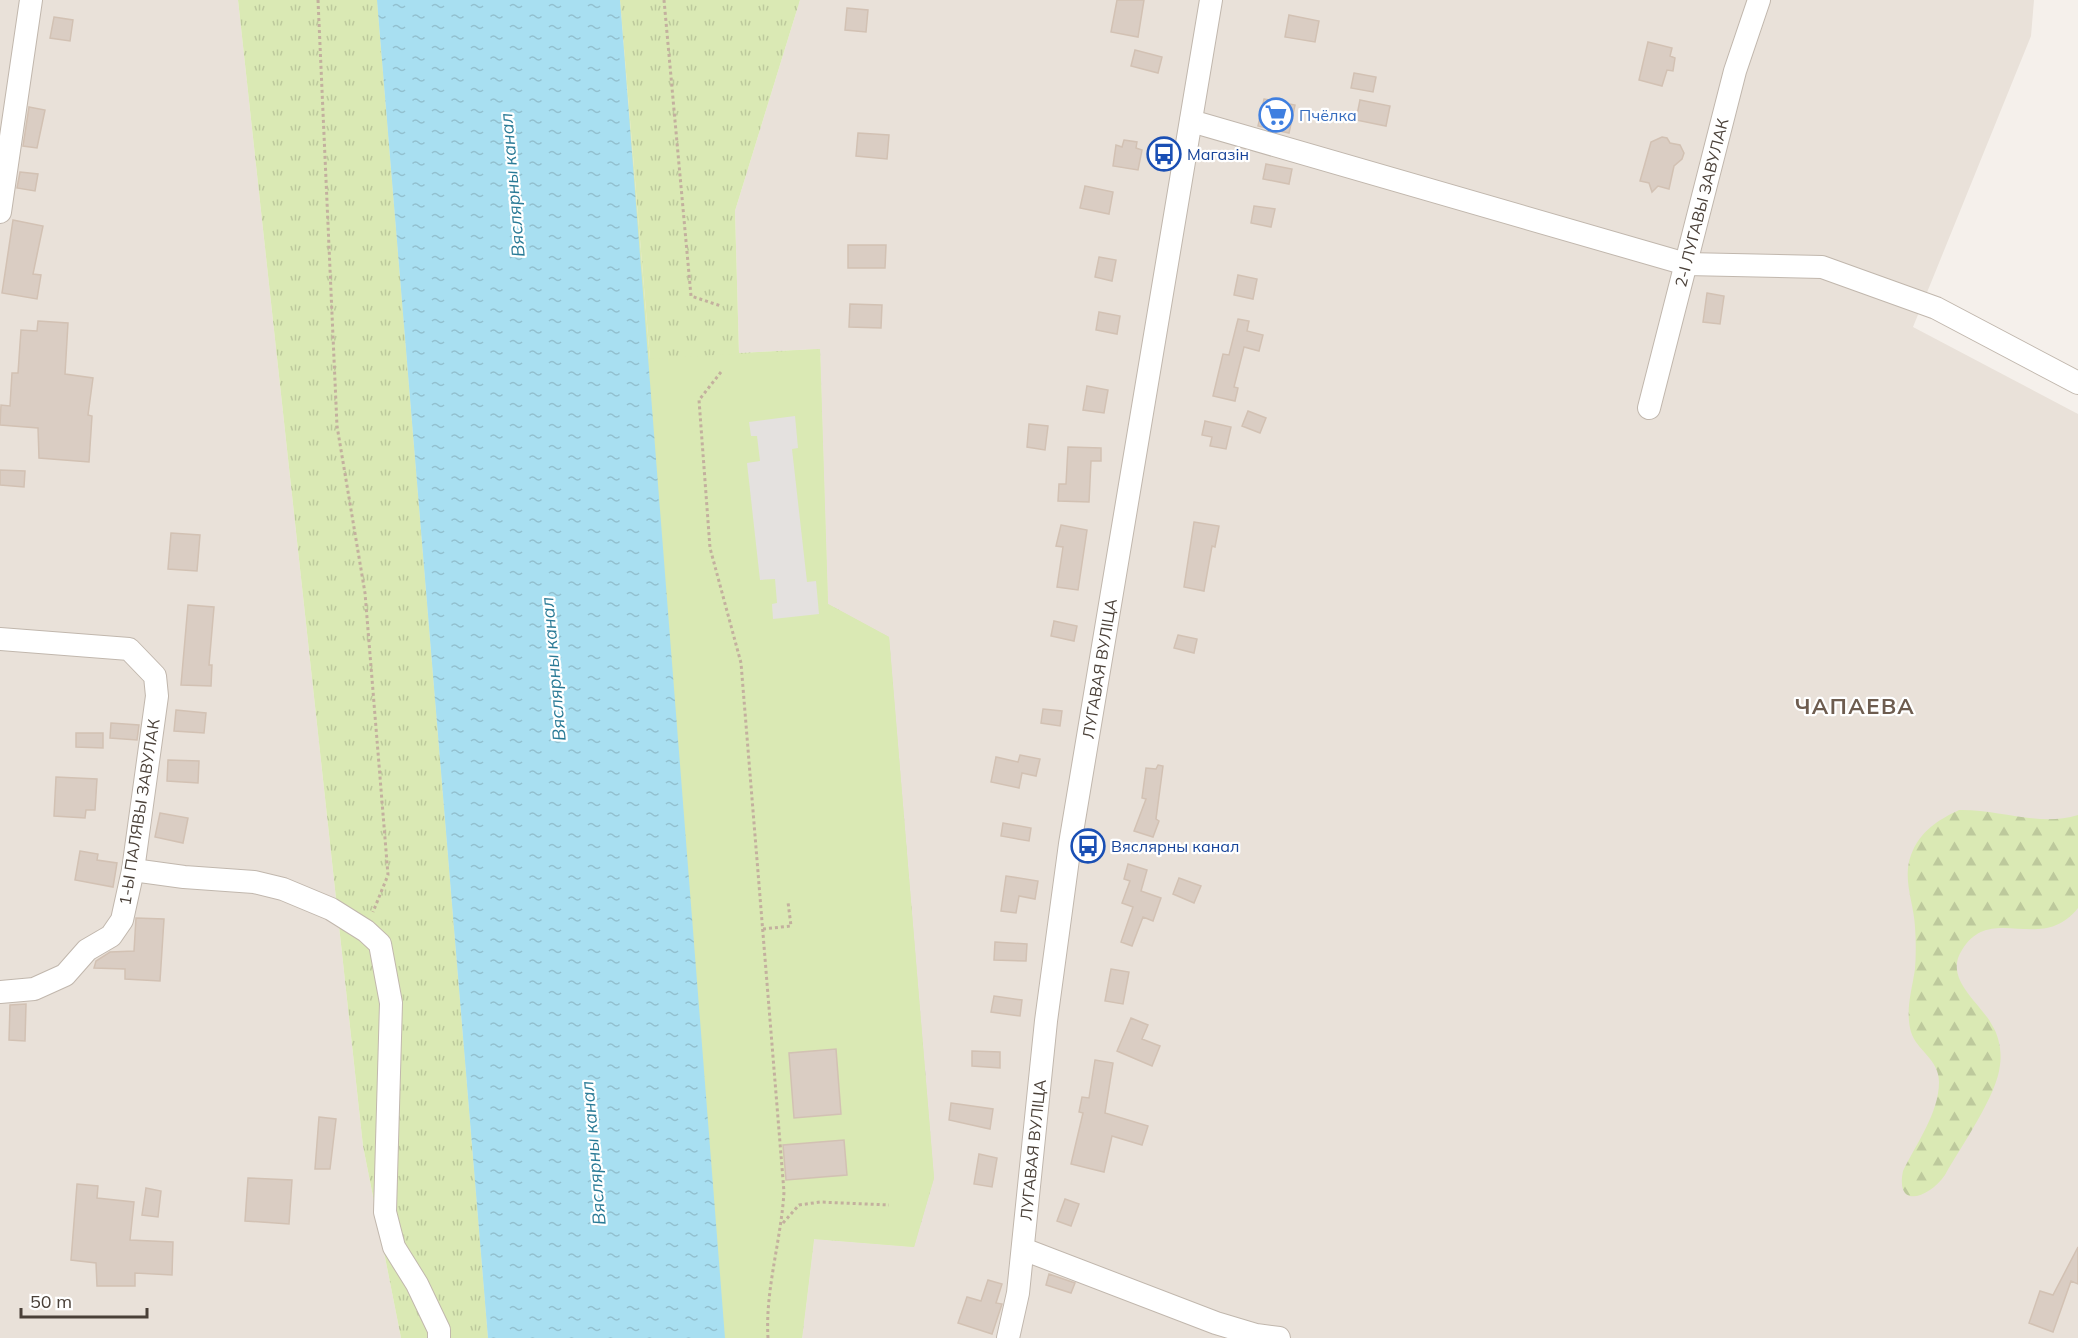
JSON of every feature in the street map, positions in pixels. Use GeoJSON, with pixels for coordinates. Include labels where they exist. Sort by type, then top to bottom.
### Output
{"type":"FeatureCollection","features":[{"type":"Feature","properties":{"kind":"street"},"geometry":{"type":"LineString","coordinates":[[0,212],[5,134],[31,0]]}},
{"type":"Feature","properties":{"kind":"street","name":"ЛУГАВАЯ ВУЛІЦА"},"geometry":{"type":"LineString","coordinates":[[1008,1338],[1018,1293],[1046,1021],[1070,844],[1211,0]]}},
{"type":"Feature","properties":{"kind":"street","name":"2-І ЛУГАВЫ ЗАВУЛАК"},"geometry":{"type":"LineString","coordinates":[[1649,408],[1735,71],[1759,0]]}},
{"type":"Feature","properties":{"kind":"street"},"geometry":{"type":"LineString","coordinates":[[1191,121],[1686,264],[1822,267],[1936,308],[2078,383]]}},
{"type":"Feature","properties":{"kind":"street","name":"1-Ы ПАЛЯВЫ ЗАВУЛАК"},"geometry":{"type":"LineString","coordinates":[[0,639],[129,649],[155,676],[157,696],[133,870],[122,920],[111,936],[87,950],[65,975],[34,989],[0,992]]}},
{"type":"Feature","properties":{"kind":"street"},"geometry":{"type":"LineString","coordinates":[[133,870],[184,877],[254,882],[283,889],[332,909],[366,931],[380,944],[391,1003],[385,1212],[394,1247],[417,1284],[439,1330],[439,1338]]}},
{"type":"Feature","properties":{"kind":"street"},"geometry":{"type":"LineString","coordinates":[[1023,1249],[1216,1323],[1256,1335],[1279,1338]]}},
{"type":"Feature","properties":{"kind":"path"},"geometry":{"type":"LineString","coordinates":[[318,0],[337,426],[365,593],[388,875],[366,931]]}},
{"type":"Feature","properties":{"kind":"path"},"geometry":{"type":"LineString","coordinates":[[664,0],[691,296],[721,306]]}},
{"type":"Feature","properties":{"kind":"path"},"geometry":{"type":"LineString","coordinates":[[721,372],[699,400],[709,537],[741,663],[784,1192],[782,1224],[767,1319],[768,1338]]}},
{"type":"Feature","properties":{"kind":"path"},"geometry":{"type":"LineString","coordinates":[[763,929],[791,926],[788,902]]}},
{"type":"Feature","properties":{"kind":"path"},"geometry":{"type":"LineString","coordinates":[[782,1224],[799,1205],[820,1202],[889,1205]]}},
{"type":"Feature","properties":{"kind":"shaded area"},"geometry":{"type":"Polygon","coordinates":[[[0,0],[238,0],[363,1146],[401,1338],[0,1338],[0,0]]]}},
{"type":"Feature","properties":{"kind":"shaded area"},"geometry":{"type":"Polygon","coordinates":[[[800,0],[2034,0],[2031,36],[1913,327],[2078,414],[2078,1338],[802,1338],[814,1239],[914,1247],[828,604],[820,349],[739,353],[735,211],[800,0]]]}},
{"type":"Feature","properties":{"kind":"shaded area"},"geometry":{"type":"Polygon","coordinates":[[[795,416],[798,448],[792,449],[807,582],[816,581],[819,614],[773,619],[772,604],[777,603],[775,579],[760,580],[747,463],[760,461],[757,436],[751,436],[749,422],[795,416]]]}},
{"type":"Feature","properties":{"kind":"green space"},"geometry":{"type":"Polygon","coordinates":[[[238,0],[377,0],[488,1338],[401,1338],[363,1146],[238,0]]]}},
{"type":"Feature","properties":{"kind":"green space"},"geometry":{"type":"Polygon","coordinates":[[[377,0],[620,0],[650,359],[820,349],[828,604],[889,637],[934,1178],[914,1247],[814,1239],[802,1338],[488,1338],[377,0]]]}},
{"type":"Feature","properties":{"kind":"green space"},"geometry":{"type":"Polygon","coordinates":[[[620,0],[800,0],[735,211],[739,353],[820,349],[828,604],[889,637],[934,1178],[914,1247],[814,1239],[802,1338],[650,359],[620,0]]]}},
{"type":"Feature","properties":{"kind":"green space"},"geometry":{"type":"Polygon","coordinates":[[[1959,810],[2049,819],[2078,815],[2078,908],[2064,921],[2048,928],[1987,930],[1974,936],[1962,950],[1957,961],[1960,981],[1994,1029],[2001,1060],[1997,1077],[1985,1106],[1945,1175],[1931,1190],[1915,1196],[1904,1191],[1903,1171],[1931,1117],[1939,1082],[1932,1061],[1914,1039],[1909,1024],[1916,948],[1908,882],[1909,864],[1919,839],[1937,822],[1959,810]]]}},
{"type":"Feature","properties":{"kind":"water"},"geometry":{"type":"Polygon","coordinates":[[[377,0],[620,0],[725,1338],[488,1338],[377,0]]]}},
{"type":"Feature","properties":{"kind":"building"},"geometry":{"type":"Polygon","coordinates":[[[1117,0],[1144,0],[1138,37],[1111,32],[1117,0]]]}},
{"type":"Feature","properties":{"kind":"building"},"geometry":{"type":"Polygon","coordinates":[[[847,8],[868,10],[866,32],[845,30],[847,8]]]}},
{"type":"Feature","properties":{"kind":"building"},"geometry":{"type":"Polygon","coordinates":[[[1289,15],[1319,21],[1315,42],[1285,37],[1289,15]]]}},
{"type":"Feature","properties":{"kind":"building"},"geometry":{"type":"Polygon","coordinates":[[[54,17],[73,20],[70,41],[50,38],[54,17]]]}},
{"type":"Feature","properties":{"kind":"building"},"geometry":{"type":"Polygon","coordinates":[[[1648,42],[1672,48],[1670,56],[1675,58],[1673,71],[1667,70],[1662,86],[1639,80],[1648,42]]]}},
{"type":"Feature","properties":{"kind":"building"},"geometry":{"type":"Polygon","coordinates":[[[1135,50],[1162,57],[1158,73],[1131,66],[1135,50]]]}},
{"type":"Feature","properties":{"kind":"building"},"geometry":{"type":"Polygon","coordinates":[[[1354,73],[1376,77],[1373,92],[1351,88],[1354,73]]]}},
{"type":"Feature","properties":{"kind":"building","name":"Пчёлка"},"geometry":{"type":"Polygon","coordinates":[[[1264,99],[1295,105],[1289,133],[1258,126],[1264,99]]]}},
{"type":"Feature","properties":{"kind":"building"},"geometry":{"type":"Polygon","coordinates":[[[1360,100],[1390,106],[1386,126],[1356,120],[1360,100]]]}},
{"type":"Feature","properties":{"kind":"building"},"geometry":{"type":"Polygon","coordinates":[[[29,107],[45,110],[37,148],[23,146],[29,107]]]}},
{"type":"Feature","properties":{"kind":"building"},"geometry":{"type":"Polygon","coordinates":[[[858,133],[889,135],[887,159],[856,156],[858,133]]]}},
{"type":"Feature","properties":{"kind":"building"},"geometry":{"type":"Polygon","coordinates":[[[1662,137],[1667,138],[1670,143],[1680,145],[1684,153],[1682,159],[1674,166],[1669,189],[1658,186],[1652,192],[1649,183],[1640,181],[1651,142],[1662,137]]]}},
{"type":"Feature","properties":{"kind":"building"},"geometry":{"type":"Polygon","coordinates":[[[1124,140],[1137,142],[1136,148],[1142,150],[1138,170],[1113,166],[1116,145],[1122,147],[1124,140]]]}},
{"type":"Feature","properties":{"kind":"building"},"geometry":{"type":"Polygon","coordinates":[[[1266,164],[1292,169],[1289,184],[1263,179],[1266,164]]]}},
{"type":"Feature","properties":{"kind":"building"},"geometry":{"type":"Polygon","coordinates":[[[20,172],[38,174],[35,191],[17,188],[20,172]]]}},
{"type":"Feature","properties":{"kind":"building"},"geometry":{"type":"Polygon","coordinates":[[[1085,186],[1113,192],[1109,214],[1080,208],[1085,186]]]}},
{"type":"Feature","properties":{"kind":"building"},"geometry":{"type":"Polygon","coordinates":[[[1254,206],[1275,209],[1271,227],[1251,223],[1254,206]]]}},
{"type":"Feature","properties":{"kind":"building"},"geometry":{"type":"Polygon","coordinates":[[[13,220],[43,226],[33,274],[41,275],[37,299],[2,293],[13,220]]]}},
{"type":"Feature","properties":{"kind":"building"},"geometry":{"type":"Polygon","coordinates":[[[848,245],[886,245],[885,268],[848,268],[848,245]]]}},
{"type":"Feature","properties":{"kind":"building"},"geometry":{"type":"Polygon","coordinates":[[[1099,257],[1116,260],[1112,281],[1095,277],[1099,257]]]}},
{"type":"Feature","properties":{"kind":"building"},"geometry":{"type":"Polygon","coordinates":[[[1238,275],[1257,279],[1253,299],[1234,295],[1238,275]]]}},
{"type":"Feature","properties":{"kind":"building"},"geometry":{"type":"Polygon","coordinates":[[[1707,293],[1724,296],[1720,324],[1703,322],[1707,293]]]}},
{"type":"Feature","properties":{"kind":"building"},"geometry":{"type":"Polygon","coordinates":[[[850,304],[882,305],[881,328],[849,327],[850,304]]]}},
{"type":"Feature","properties":{"kind":"building"},"geometry":{"type":"Polygon","coordinates":[[[1099,312],[1120,316],[1117,334],[1096,330],[1099,312]]]}},
{"type":"Feature","properties":{"kind":"building"},"geometry":{"type":"Polygon","coordinates":[[[1238,319],[1249,321],[1247,331],[1263,335],[1259,351],[1244,347],[1234,387],[1238,388],[1235,401],[1213,396],[1223,354],[1229,355],[1238,319]]]}},
{"type":"Feature","properties":{"kind":"building"},"geometry":{"type":"Polygon","coordinates":[[[38,321],[68,323],[65,374],[93,378],[88,415],[92,416],[89,462],[39,458],[38,428],[0,425],[1,405],[10,406],[12,373],[18,373],[21,330],[37,331],[38,321]]]}},
{"type":"Feature","properties":{"kind":"building"},"geometry":{"type":"Polygon","coordinates":[[[1087,386],[1108,390],[1104,413],[1083,410],[1087,386]]]}},
{"type":"Feature","properties":{"kind":"building"},"geometry":{"type":"Polygon","coordinates":[[[1248,411],[1266,418],[1260,433],[1242,426],[1248,411]]]}},
{"type":"Feature","properties":{"kind":"building"},"geometry":{"type":"Polygon","coordinates":[[[1205,421],[1231,427],[1226,449],[1210,446],[1212,437],[1202,435],[1205,421]]]}},
{"type":"Feature","properties":{"kind":"building"},"geometry":{"type":"Polygon","coordinates":[[[1029,424],[1048,426],[1045,450],[1027,447],[1029,424]]]}},
{"type":"Feature","properties":{"kind":"building"},"geometry":{"type":"Polygon","coordinates":[[[1068,447],[1101,448],[1101,461],[1091,461],[1089,502],[1058,501],[1059,484],[1066,484],[1068,447]]]}},
{"type":"Feature","properties":{"kind":"building"},"geometry":{"type":"Polygon","coordinates":[[[0,470],[25,471],[24,487],[0,485],[0,470]]]}},
{"type":"Feature","properties":{"kind":"building"},"geometry":{"type":"Polygon","coordinates":[[[1194,522],[1219,526],[1215,547],[1212,546],[1204,591],[1184,587],[1194,522]]]}},
{"type":"Feature","properties":{"kind":"building"},"geometry":{"type":"Polygon","coordinates":[[[1061,525],[1087,530],[1078,590],[1057,587],[1063,547],[1056,546],[1061,525]]]}},
{"type":"Feature","properties":{"kind":"building"},"geometry":{"type":"Polygon","coordinates":[[[171,533],[200,535],[197,571],[168,569],[171,533]]]}},
{"type":"Feature","properties":{"kind":"building"},"geometry":{"type":"Polygon","coordinates":[[[188,605],[214,607],[209,665],[212,665],[211,686],[181,685],[188,605]]]}},
{"type":"Feature","properties":{"kind":"building"},"geometry":{"type":"Polygon","coordinates":[[[1054,621],[1077,626],[1074,641],[1051,636],[1054,621]]]}},
{"type":"Feature","properties":{"kind":"building"},"geometry":{"type":"Polygon","coordinates":[[[1178,635],[1197,639],[1194,653],[1174,648],[1178,635]]]}},
{"type":"Feature","properties":{"kind":"building"},"geometry":{"type":"Polygon","coordinates":[[[1043,709],[1062,711],[1060,726],[1041,723],[1043,709]]]}},
{"type":"Feature","properties":{"kind":"building"},"geometry":{"type":"Polygon","coordinates":[[[176,710],[206,713],[204,733],[174,731],[176,710]]]}},
{"type":"Feature","properties":{"kind":"building"},"geometry":{"type":"Polygon","coordinates":[[[111,723],[139,725],[137,740],[110,738],[111,723]]]}},
{"type":"Feature","properties":{"kind":"building"},"geometry":{"type":"Polygon","coordinates":[[[76,733],[103,733],[103,748],[76,747],[76,733]]]}},
{"type":"Feature","properties":{"kind":"building"},"geometry":{"type":"Polygon","coordinates":[[[1020,755],[1040,759],[1036,776],[1022,773],[1019,788],[991,782],[996,757],[1018,762],[1020,755]]]}},
{"type":"Feature","properties":{"kind":"building"},"geometry":{"type":"Polygon","coordinates":[[[168,760],[199,761],[198,783],[167,781],[168,760]]]}},
{"type":"Feature","properties":{"kind":"building"},"geometry":{"type":"Polygon","coordinates":[[[1158,765],[1163,766],[1156,819],[1159,821],[1153,837],[1134,831],[1146,799],[1142,798],[1146,768],[1156,769],[1158,765]]]}},
{"type":"Feature","properties":{"kind":"building"},"geometry":{"type":"Polygon","coordinates":[[[56,777],[97,779],[95,810],[86,810],[85,818],[54,816],[56,777]]]}},
{"type":"Feature","properties":{"kind":"building"},"geometry":{"type":"Polygon","coordinates":[[[160,813],[188,818],[183,843],[155,837],[160,813]]]}},
{"type":"Feature","properties":{"kind":"building"},"geometry":{"type":"Polygon","coordinates":[[[1003,823],[1031,828],[1029,841],[1001,836],[1003,823]]]}},
{"type":"Feature","properties":{"kind":"building"},"geometry":{"type":"Polygon","coordinates":[[[80,851],[98,854],[97,860],[117,863],[113,887],[75,880],[80,851]]]}},
{"type":"Feature","properties":{"kind":"building"},"geometry":{"type":"Polygon","coordinates":[[[1128,864],[1147,870],[1141,891],[1161,898],[1153,921],[1143,917],[1132,946],[1121,942],[1133,907],[1122,903],[1130,881],[1124,879],[1128,864]]]}},
{"type":"Feature","properties":{"kind":"building"},"geometry":{"type":"Polygon","coordinates":[[[1006,876],[1038,881],[1035,899],[1019,896],[1016,913],[1001,911],[1006,876]]]}},
{"type":"Feature","properties":{"kind":"building"},"geometry":{"type":"Polygon","coordinates":[[[1179,878],[1201,886],[1194,903],[1173,894],[1179,878]]]}},
{"type":"Feature","properties":{"kind":"building"},"geometry":{"type":"Polygon","coordinates":[[[136,918],[164,919],[160,981],[125,979],[125,969],[94,968],[96,961],[110,952],[134,951],[136,918]]]}},
{"type":"Feature","properties":{"kind":"building"},"geometry":{"type":"Polygon","coordinates":[[[995,942],[1027,944],[1026,961],[994,960],[995,942]]]}},
{"type":"Feature","properties":{"kind":"building"},"geometry":{"type":"Polygon","coordinates":[[[1111,969],[1129,972],[1123,1004],[1105,1001],[1111,969]]]}},
{"type":"Feature","properties":{"kind":"building"},"geometry":{"type":"Polygon","coordinates":[[[994,996],[1022,1000],[1020,1016],[991,1012],[994,996]]]}},
{"type":"Feature","properties":{"kind":"building"},"geometry":{"type":"Polygon","coordinates":[[[26,1004],[25,1041],[9,1040],[10,1005],[26,1004]]]}},
{"type":"Feature","properties":{"kind":"building"},"geometry":{"type":"Polygon","coordinates":[[[1131,1018],[1148,1025],[1142,1039],[1160,1046],[1152,1066],[1117,1051],[1131,1018]]]}},
{"type":"Feature","properties":{"kind":"building"},"geometry":{"type":"Polygon","coordinates":[[[836,1049],[841,1114],[794,1118],[789,1053],[836,1049]]]}},
{"type":"Feature","properties":{"kind":"building"},"geometry":{"type":"Polygon","coordinates":[[[972,1051],[1000,1052],[1000,1068],[972,1066],[972,1051]]]}},
{"type":"Feature","properties":{"kind":"building"},"geometry":{"type":"Polygon","coordinates":[[[1095,1060],[1113,1063],[1105,1113],[1148,1126],[1142,1145],[1112,1136],[1104,1172],[1071,1164],[1083,1113],[1079,1112],[1082,1097],[1089,1098],[1095,1060]]]}},
{"type":"Feature","properties":{"kind":"building"},"geometry":{"type":"Polygon","coordinates":[[[951,1103],[993,1109],[990,1129],[949,1120],[951,1103]]]}},
{"type":"Feature","properties":{"kind":"building"},"geometry":{"type":"Polygon","coordinates":[[[319,1117],[336,1119],[330,1169],[315,1169],[319,1117]]]}},
{"type":"Feature","properties":{"kind":"building"},"geometry":{"type":"Polygon","coordinates":[[[844,1140],[847,1175],[786,1180],[783,1145],[844,1140]]]}},
{"type":"Feature","properties":{"kind":"building"},"geometry":{"type":"Polygon","coordinates":[[[979,1154],[997,1158],[992,1187],[974,1184],[979,1154]]]}},
{"type":"Feature","properties":{"kind":"building"},"geometry":{"type":"Polygon","coordinates":[[[248,1178],[292,1180],[289,1224],[245,1221],[248,1178]]]}},
{"type":"Feature","properties":{"kind":"building"},"geometry":{"type":"Polygon","coordinates":[[[77,1184],[98,1186],[97,1198],[134,1202],[130,1240],[173,1242],[172,1275],[135,1273],[135,1286],[97,1286],[96,1263],[71,1260],[77,1184]]]}},
{"type":"Feature","properties":{"kind":"building"},"geometry":{"type":"Polygon","coordinates":[[[146,1188],[161,1191],[158,1217],[142,1215],[146,1188]]]}},
{"type":"Feature","properties":{"kind":"building"},"geometry":{"type":"Polygon","coordinates":[[[1065,1199],[1079,1204],[1071,1226],[1057,1221],[1065,1199]]]}},
{"type":"Feature","properties":{"kind":"building"},"geometry":{"type":"Polygon","coordinates":[[[2078,1247],[2078,1284],[2071,1281],[2053,1332],[2029,1323],[2040,1291],[2053,1295],[2078,1247]]]}},
{"type":"Feature","properties":{"kind":"building"},"geometry":{"type":"Polygon","coordinates":[[[1049,1274],[1075,1283],[1071,1293],[1046,1285],[1049,1274]]]}},
{"type":"Feature","properties":{"kind":"building"},"geometry":{"type":"Polygon","coordinates":[[[988,1280],[1002,1284],[996,1303],[1002,1304],[992,1334],[958,1323],[967,1297],[981,1301],[988,1280]]]}},
{"type":"Feature","properties":{"kind":"place","name":"Пчёлка"},"geometry":{"type":"Point","coordinates":[1276,115]}},
{"type":"Feature","properties":{"kind":"place","name":"Магазін"},"geometry":{"type":"Point","coordinates":[1164,154]}},
{"type":"Feature","properties":{"kind":"place","name":"Вяслярны канал"},"geometry":{"type":"Point","coordinates":[1088,846]}},
{"type":"Feature","properties":{"kind":"district","name":"ЧАПАЕВА"},"geometry":{"type":"Point","coordinates":[1855,706]}}]}
